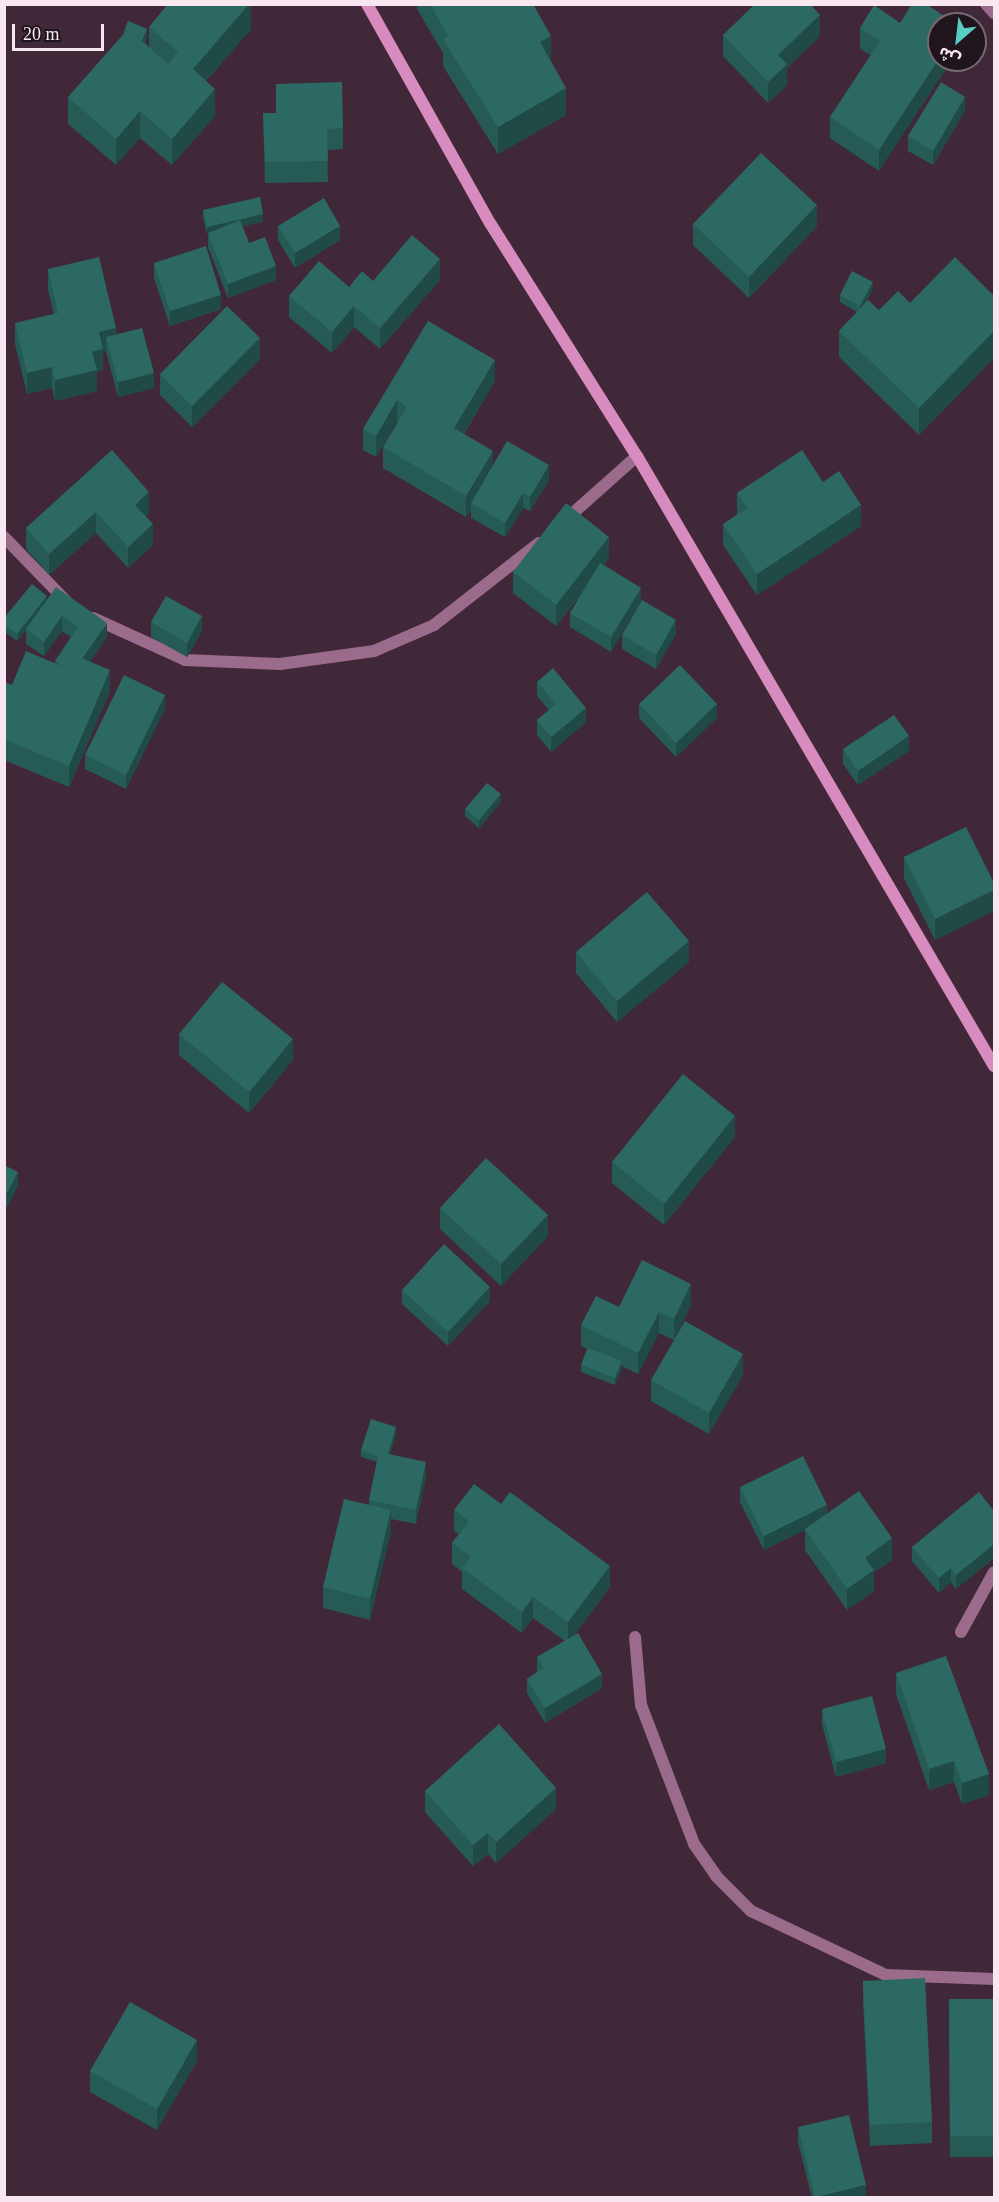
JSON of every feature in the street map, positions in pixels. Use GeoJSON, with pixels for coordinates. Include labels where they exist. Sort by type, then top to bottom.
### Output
{"type":"FeatureCollection","features":[{"type":"Feature","properties":{"kind":"main road"},"geometry":{"type":"LineString","coordinates":[[367,4],[490,223],[637,456],[994,1066]]}},
{"type":"Feature","properties":{"kind":"street"},"geometry":{"type":"LineString","coordinates":[[986,4],[994,13]]}},
{"type":"Feature","properties":{"kind":"street"},"geometry":{"type":"LineString","coordinates":[[4,537],[73,607],[126,637],[185,660],[280,664],[374,651],[434,625],[637,456]]}},
{"type":"Feature","properties":{"kind":"street"},"geometry":{"type":"LineString","coordinates":[[961,1632],[994,1572]]}},
{"type":"Feature","properties":{"kind":"street"},"geometry":{"type":"LineString","coordinates":[[635,1637],[641,1705],[694,1844],[716,1876],[751,1911],[886,1976],[994,1979]]}},
{"type":"Feature","properties":{"kind":"building"},"geometry":{"type":"Polygon","coordinates":[[[168,4],[249,4],[193,69],[215,89],[172,139],[140,111],[116,139],[68,97],[128,29],[168,64],[178,52],[149,27],[168,4]]]}},
{"type":"Feature","properties":{"kind":"building"},"geometry":{"type":"Polygon","coordinates":[[[430,4],[533,4],[551,36],[540,42],[566,88],[498,127],[443,39],[448,36],[430,4]]]}},
{"type":"Feature","properties":{"kind":"building"},"geometry":{"type":"Polygon","coordinates":[[[755,4],[810,4],[820,15],[778,55],[787,64],[768,82],[723,35],[755,4]]]}},
{"type":"Feature","properties":{"kind":"building"},"geometry":{"type":"Polygon","coordinates":[[[912,4],[926,4],[938,12],[927,12],[927,72],[930,72],[879,150],[830,117],[880,41],[860,28],[874,5],[900,23],[912,4]]]}},
{"type":"Feature","properties":{"kind":"building"},"geometry":{"type":"Polygon","coordinates":[[[128,21],[147,29],[142,41],[128,29],[123,34],[128,21]]]}},
{"type":"Feature","properties":{"kind":"building"},"geometry":{"type":"Polygon","coordinates":[[[342,82],[343,128],[327,129],[328,161],[265,162],[263,113],[276,113],[276,84],[342,82]]]}},
{"type":"Feature","properties":{"kind":"building"},"geometry":{"type":"Polygon","coordinates":[[[941,82],[965,97],[933,151],[908,136],[941,82]]]}},
{"type":"Feature","properties":{"kind":"building"},"geometry":{"type":"Polygon","coordinates":[[[761,153],[817,205],[749,277],[693,224],[761,153]]]}},
{"type":"Feature","properties":{"kind":"building"},"geometry":{"type":"Polygon","coordinates":[[[260,197],[263,214],[207,227],[203,210],[260,197]]]}},
{"type":"Feature","properties":{"kind":"building"},"geometry":{"type":"Polygon","coordinates":[[[324,198],[340,226],[295,253],[278,226],[324,198]]]}},
{"type":"Feature","properties":{"kind":"building"},"geometry":{"type":"Polygon","coordinates":[[[240,220],[249,243],[265,237],[276,266],[228,284],[208,233],[240,220]]]}},
{"type":"Feature","properties":{"kind":"building"},"geometry":{"type":"Polygon","coordinates":[[[412,235],[440,259],[380,328],[354,306],[332,332],[289,296],[319,261],[349,287],[362,271],[373,281],[412,235]]]}},
{"type":"Feature","properties":{"kind":"building"},"geometry":{"type":"Polygon","coordinates":[[[206,246],[221,295],[170,311],[154,263],[206,246]]]}},
{"type":"Feature","properties":{"kind":"building"},"geometry":{"type":"Polygon","coordinates":[[[99,257],[116,328],[99,332],[103,349],[92,352],[97,370],[55,380],[52,367],[27,373],[15,323],[58,313],[48,269],[99,257]]]}},
{"type":"Feature","properties":{"kind":"building"},"geometry":{"type":"Polygon","coordinates":[[[955,257],[994,296],[994,331],[919,408],[839,331],[868,300],[879,310],[898,291],[910,303],[955,257]]]}},
{"type":"Feature","properties":{"kind":"building"},"geometry":{"type":"Polygon","coordinates":[[[852,271],[873,282],[860,306],[840,295],[852,271]]]}},
{"type":"Feature","properties":{"kind":"building"},"geometry":{"type":"Polygon","coordinates":[[[227,306],[260,338],[192,406],[160,374],[227,306]]]}},
{"type":"Feature","properties":{"kind":"building"},"geometry":{"type":"Polygon","coordinates":[[[428,321],[495,360],[454,428],[493,451],[466,496],[383,447],[407,407],[397,400],[376,436],[363,429],[428,321]]]}},
{"type":"Feature","properties":{"kind":"building"},"geometry":{"type":"Polygon","coordinates":[[[142,328],[154,373],[118,382],[106,337],[142,328]]]}},
{"type":"Feature","properties":{"kind":"building"},"geometry":{"type":"Polygon","coordinates":[[[507,441],[549,465],[530,497],[523,493],[505,523],[471,503],[507,441]]]}},
{"type":"Feature","properties":{"kind":"building"},"geometry":{"type":"Polygon","coordinates":[[[112,450],[149,492],[135,505],[153,524],[128,547],[96,512],[49,554],[26,528],[112,450]]]}},
{"type":"Feature","properties":{"kind":"building"},"geometry":{"type":"Polygon","coordinates":[[[802,450],[823,482],[839,471],[861,505],[757,574],[723,524],[747,508],[737,493],[802,450]]]}},
{"type":"Feature","properties":{"kind":"building"},"geometry":{"type":"Polygon","coordinates":[[[566,503],[609,537],[556,605],[513,572],[566,503]]]}},
{"type":"Feature","properties":{"kind":"building"},"geometry":{"type":"Polygon","coordinates":[[[600,563],[641,588],[611,637],[570,613],[600,563]]]}},
{"type":"Feature","properties":{"kind":"building"},"geometry":{"type":"Polygon","coordinates":[[[32,584],[47,596],[17,634],[4,624],[4,618],[32,584]]]}},
{"type":"Feature","properties":{"kind":"building"},"geometry":{"type":"Polygon","coordinates":[[[56,587],[107,623],[82,659],[79,657],[73,671],[55,661],[78,627],[62,616],[44,642],[26,629],[56,587]]]}},
{"type":"Feature","properties":{"kind":"building"},"geometry":{"type":"Polygon","coordinates":[[[166,596],[202,616],[187,643],[151,622],[166,596]]]}},
{"type":"Feature","properties":{"kind":"building"},"geometry":{"type":"Polygon","coordinates":[[[642,600],[676,620],[656,655],[622,635],[642,600]]]}},
{"type":"Feature","properties":{"kind":"building"},"geometry":{"type":"Polygon","coordinates":[[[26,651],[73,671],[79,657],[110,670],[69,766],[4,739],[4,682],[12,685],[26,651]]]}},
{"type":"Feature","properties":{"kind":"building"},"geometry":{"type":"Polygon","coordinates":[[[680,665],[717,704],[676,743],[639,704],[680,665]]]}},
{"type":"Feature","properties":{"kind":"building"},"geometry":{"type":"Polygon","coordinates":[[[553,668],[586,708],[551,737],[537,720],[556,704],[537,682],[553,668]]]}},
{"type":"Feature","properties":{"kind":"building"},"geometry":{"type":"Polygon","coordinates":[[[124,675],[165,695],[126,775],[85,755],[124,675]]]}},
{"type":"Feature","properties":{"kind":"building"},"geometry":{"type":"Polygon","coordinates":[[[894,715],[909,736],[858,771],[843,749],[894,715]]]}},
{"type":"Feature","properties":{"kind":"building"},"geometry":{"type":"Polygon","coordinates":[[[487,783],[501,794],[479,820],[465,809],[487,783]]]}},
{"type":"Feature","properties":{"kind":"building"},"geometry":{"type":"Polygon","coordinates":[[[966,827],[994,883],[994,890],[935,919],[904,857],[966,827]]]}},
{"type":"Feature","properties":{"kind":"building"},"geometry":{"type":"Polygon","coordinates":[[[647,892],[689,941],[617,1001],[576,952],[647,892]]]}},
{"type":"Feature","properties":{"kind":"building"},"geometry":{"type":"Polygon","coordinates":[[[222,982],[293,1039],[249,1092],[179,1034],[222,982]]]}},
{"type":"Feature","properties":{"kind":"building"},"geometry":{"type":"Polygon","coordinates":[[[683,1074],[735,1116],[664,1204],[612,1162],[683,1074]]]}},
{"type":"Feature","properties":{"kind":"building"},"geometry":{"type":"Polygon","coordinates":[[[486,1158],[548,1215],[501,1264],[440,1208],[486,1158]]]}},
{"type":"Feature","properties":{"kind":"building"},"geometry":{"type":"Polygon","coordinates":[[[4,1165],[18,1172],[7,1193],[4,1192],[4,1165]]]}},
{"type":"Feature","properties":{"kind":"building"},"geometry":{"type":"Polygon","coordinates":[[[444,1244],[490,1287],[448,1332],[402,1290],[444,1244]]]}},
{"type":"Feature","properties":{"kind":"building"},"geometry":{"type":"Polygon","coordinates":[[[642,1260],[691,1284],[674,1319],[659,1312],[638,1353],[581,1325],[596,1296],[619,1307],[642,1260]]]}},
{"type":"Feature","properties":{"kind":"building"},"geometry":{"type":"Polygon","coordinates":[[[685,1321],[743,1354],[709,1413],[651,1380],[685,1321]]]}},
{"type":"Feature","properties":{"kind":"building"},"geometry":{"type":"Polygon","coordinates":[[[588,1348],[622,1361],[615,1378],[581,1365],[588,1348]]]}},
{"type":"Feature","properties":{"kind":"building"},"geometry":{"type":"Polygon","coordinates":[[[371,1419],[396,1427],[388,1454],[379,1452],[378,1456],[361,1450],[371,1419]]]}},
{"type":"Feature","properties":{"kind":"building"},"geometry":{"type":"Polygon","coordinates":[[[379,1452],[426,1462],[416,1510],[369,1500],[379,1452]]]}},
{"type":"Feature","properties":{"kind":"building"},"geometry":{"type":"Polygon","coordinates":[[[803,1456],[827,1505],[764,1536],[740,1487],[803,1456]]]}},
{"type":"Feature","properties":{"kind":"building"},"geometry":{"type":"Polygon","coordinates":[[[474,1484],[501,1504],[510,1492],[610,1566],[568,1622],[533,1597],[522,1612],[462,1568],[471,1557],[452,1543],[469,1521],[454,1510],[474,1484]]]}},
{"type":"Feature","properties":{"kind":"building"},"geometry":{"type":"Polygon","coordinates":[[[859,1491],[892,1538],[865,1558],[874,1570],[847,1589],[805,1529],[859,1491]]]}},
{"type":"Feature","properties":{"kind":"building"},"geometry":{"type":"Polygon","coordinates":[[[979,1492],[994,1511],[994,1544],[956,1575],[951,1568],[939,1578],[912,1547],[979,1492]]]}},
{"type":"Feature","properties":{"kind":"building"},"geometry":{"type":"Polygon","coordinates":[[[344,1499],[391,1510],[370,1599],[323,1587],[344,1499]]]}},
{"type":"Feature","properties":{"kind":"building"},"geometry":{"type":"Polygon","coordinates":[[[578,1633],[602,1674],[545,1708],[527,1679],[544,1668],[537,1657],[578,1633]]]}},
{"type":"Feature","properties":{"kind":"building"},"geometry":{"type":"Polygon","coordinates":[[[946,1656],[989,1774],[962,1783],[954,1761],[929,1769],[896,1673],[946,1656]]]}},
{"type":"Feature","properties":{"kind":"building"},"geometry":{"type":"Polygon","coordinates":[[[872,1696],[886,1749],[836,1762],[822,1709],[872,1696]]]}},
{"type":"Feature","properties":{"kind":"building"},"geometry":{"type":"Polygon","coordinates":[[[499,1724],[556,1788],[496,1842],[488,1833],[473,1845],[425,1791],[499,1724]]]}},
{"type":"Feature","properties":{"kind":"building"},"geometry":{"type":"Polygon","coordinates":[[[925,1978],[932,2122],[870,2125],[863,1981],[925,1978]]]}},
{"type":"Feature","properties":{"kind":"building"},"geometry":{"type":"Polygon","coordinates":[[[949,1999],[994,1999],[994,2136],[950,2136],[949,1999]]]}},
{"type":"Feature","properties":{"kind":"building"},"geometry":{"type":"Polygon","coordinates":[[[130,2002],[197,2040],[157,2109],[90,2071],[130,2002]]]}},
{"type":"Feature","properties":{"kind":"building"},"geometry":{"type":"Polygon","coordinates":[[[849,2115],[866,2185],[815,2197],[798,2127],[849,2115]]]}}]}
